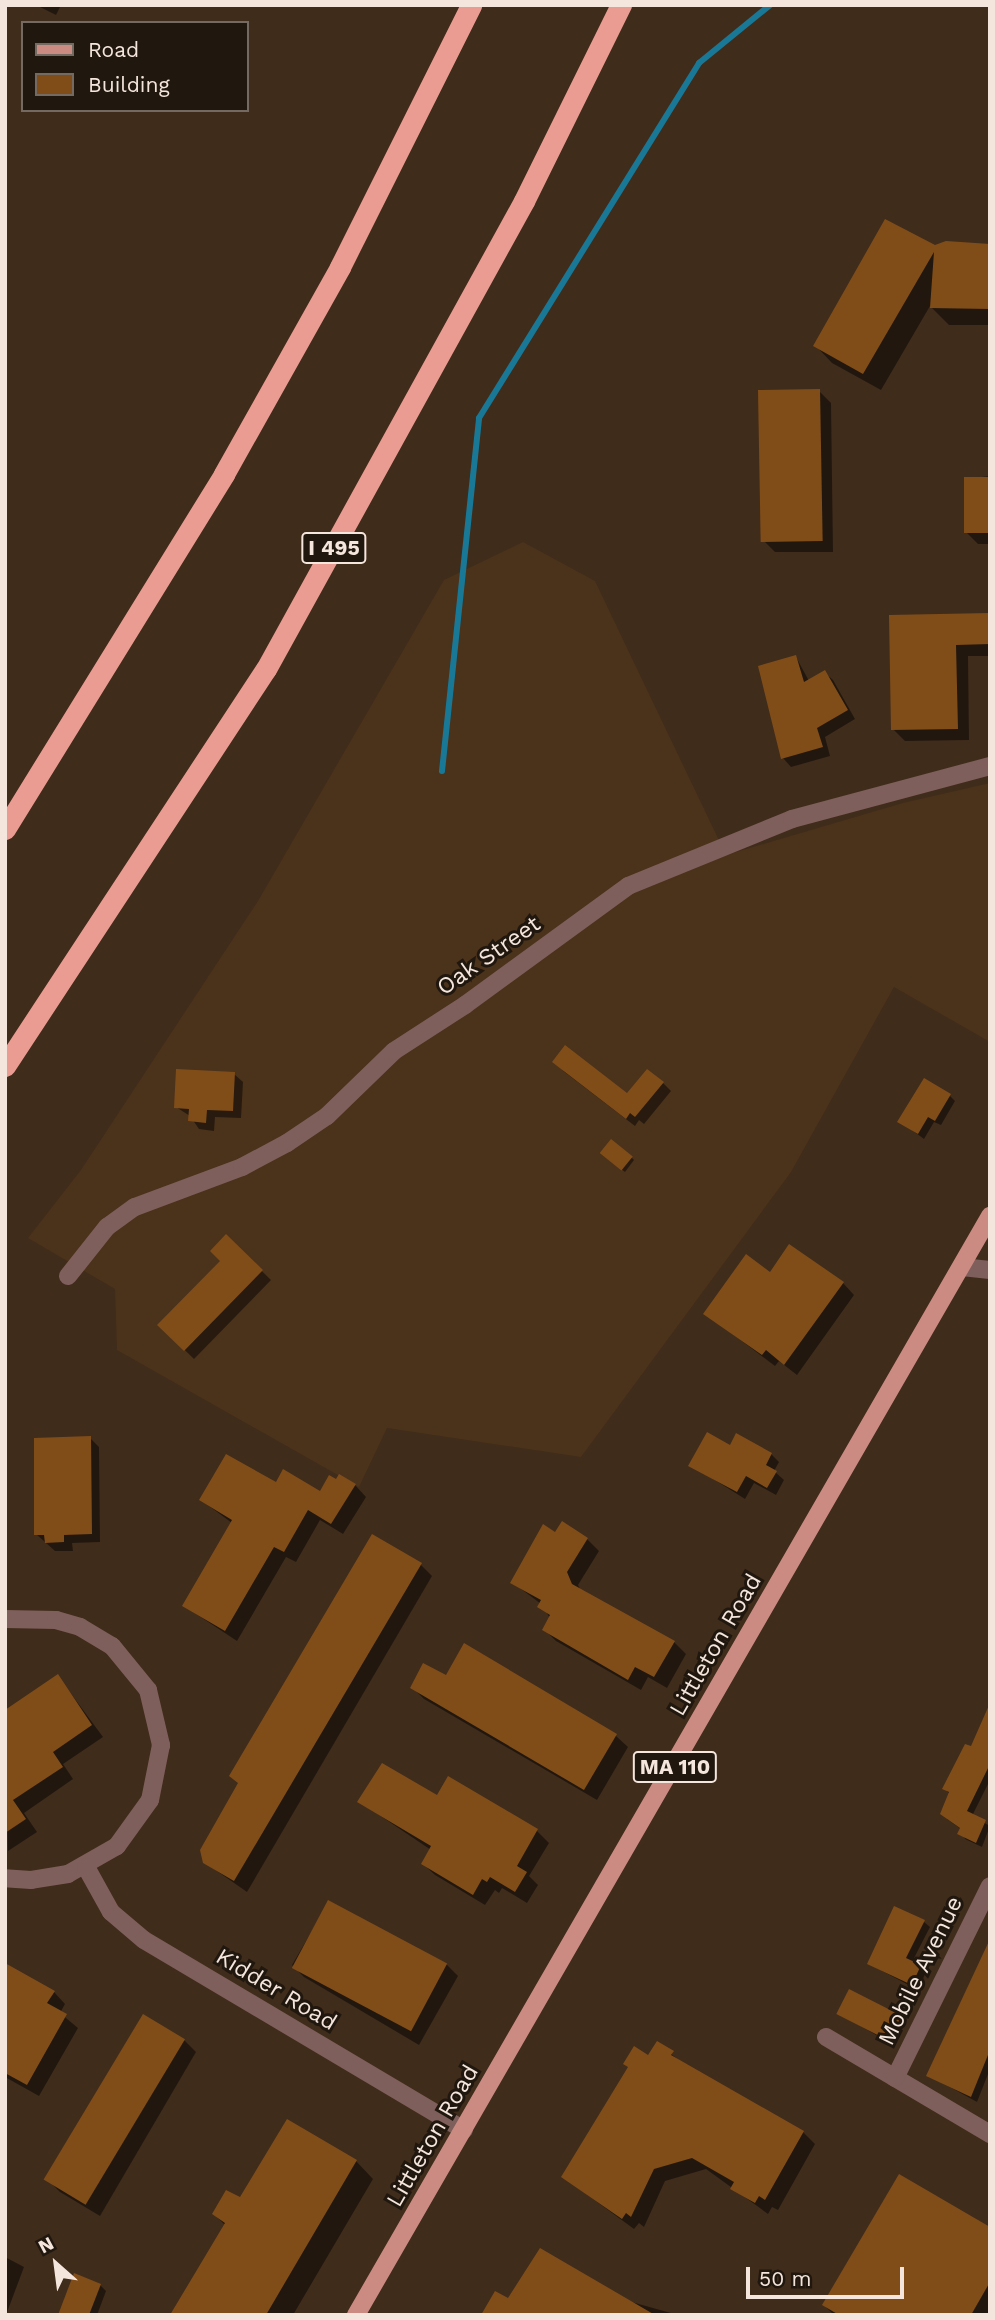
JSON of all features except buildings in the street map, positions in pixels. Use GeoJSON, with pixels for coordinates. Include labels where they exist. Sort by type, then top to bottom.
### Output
{"type":"FeatureCollection","features":[{"type":"Feature","properties":{"kind":"highway"},"geometry":{"type":"LineString","coordinates":[[5,829],[224,474],[340,267],[471,5]]}},
{"type":"Feature","properties":{"kind":"highway","name":"I 495"},"geometry":{"type":"LineString","coordinates":[[5,1066],[266,669],[518,213],[621,5]]}},
{"type":"Feature","properties":{"kind":"main road","name":"Littleton Road"},"geometry":{"type":"LineString","coordinates":[[356,2315],[990,1216]]}},
{"type":"Feature","properties":{"kind":"street","name":"Oak Street"},"geometry":{"type":"LineString","coordinates":[[68,1276],[107,1227],[135,1207],[242,1167],[287,1143],[327,1116],[394,1051],[475,998],[628,886],[792,819],[990,766]]}},
{"type":"Feature","properties":{"kind":"street"},"geometry":{"type":"LineString","coordinates":[[962,1267],[990,1270]]}},
{"type":"Feature","properties":{"kind":"street"},"geometry":{"type":"LineString","coordinates":[[5,1619],[57,1620],[97,1635],[138,1674],[155,1708],[160,1764],[150,1800],[117,1846],[86,1867],[50,1879],[5,1878]]}},
{"type":"Feature","properties":{"kind":"street","name":"Kidder Road"},"geometry":{"type":"LineString","coordinates":[[86,1867],[111,1912],[144,1940],[464,2130]]}},
{"type":"Feature","properties":{"kind":"street","name":"Mobile Avenue"},"geometry":{"type":"LineString","coordinates":[[895,2078],[990,1886]]}},
{"type":"Feature","properties":{"kind":"street"},"geometry":{"type":"LineString","coordinates":[[826,2037],[990,2134]]}},
{"type":"Feature","properties":{"kind":"shaded area"},"geometry":{"type":"Polygon","coordinates":[[[523,542],[595,581],[726,855],[903,803],[990,783],[990,1042],[894,987],[791,1172],[581,1457],[387,1428],[359,1487],[117,1350],[115,1289],[28,1238],[81,1170],[258,901],[444,580],[523,542]]]}},
{"type":"Feature","properties":{"kind":"waterway"},"geometry":{"type":"LineString","coordinates":[[442,771],[479,418],[699,63],[770,5]]}}]}
